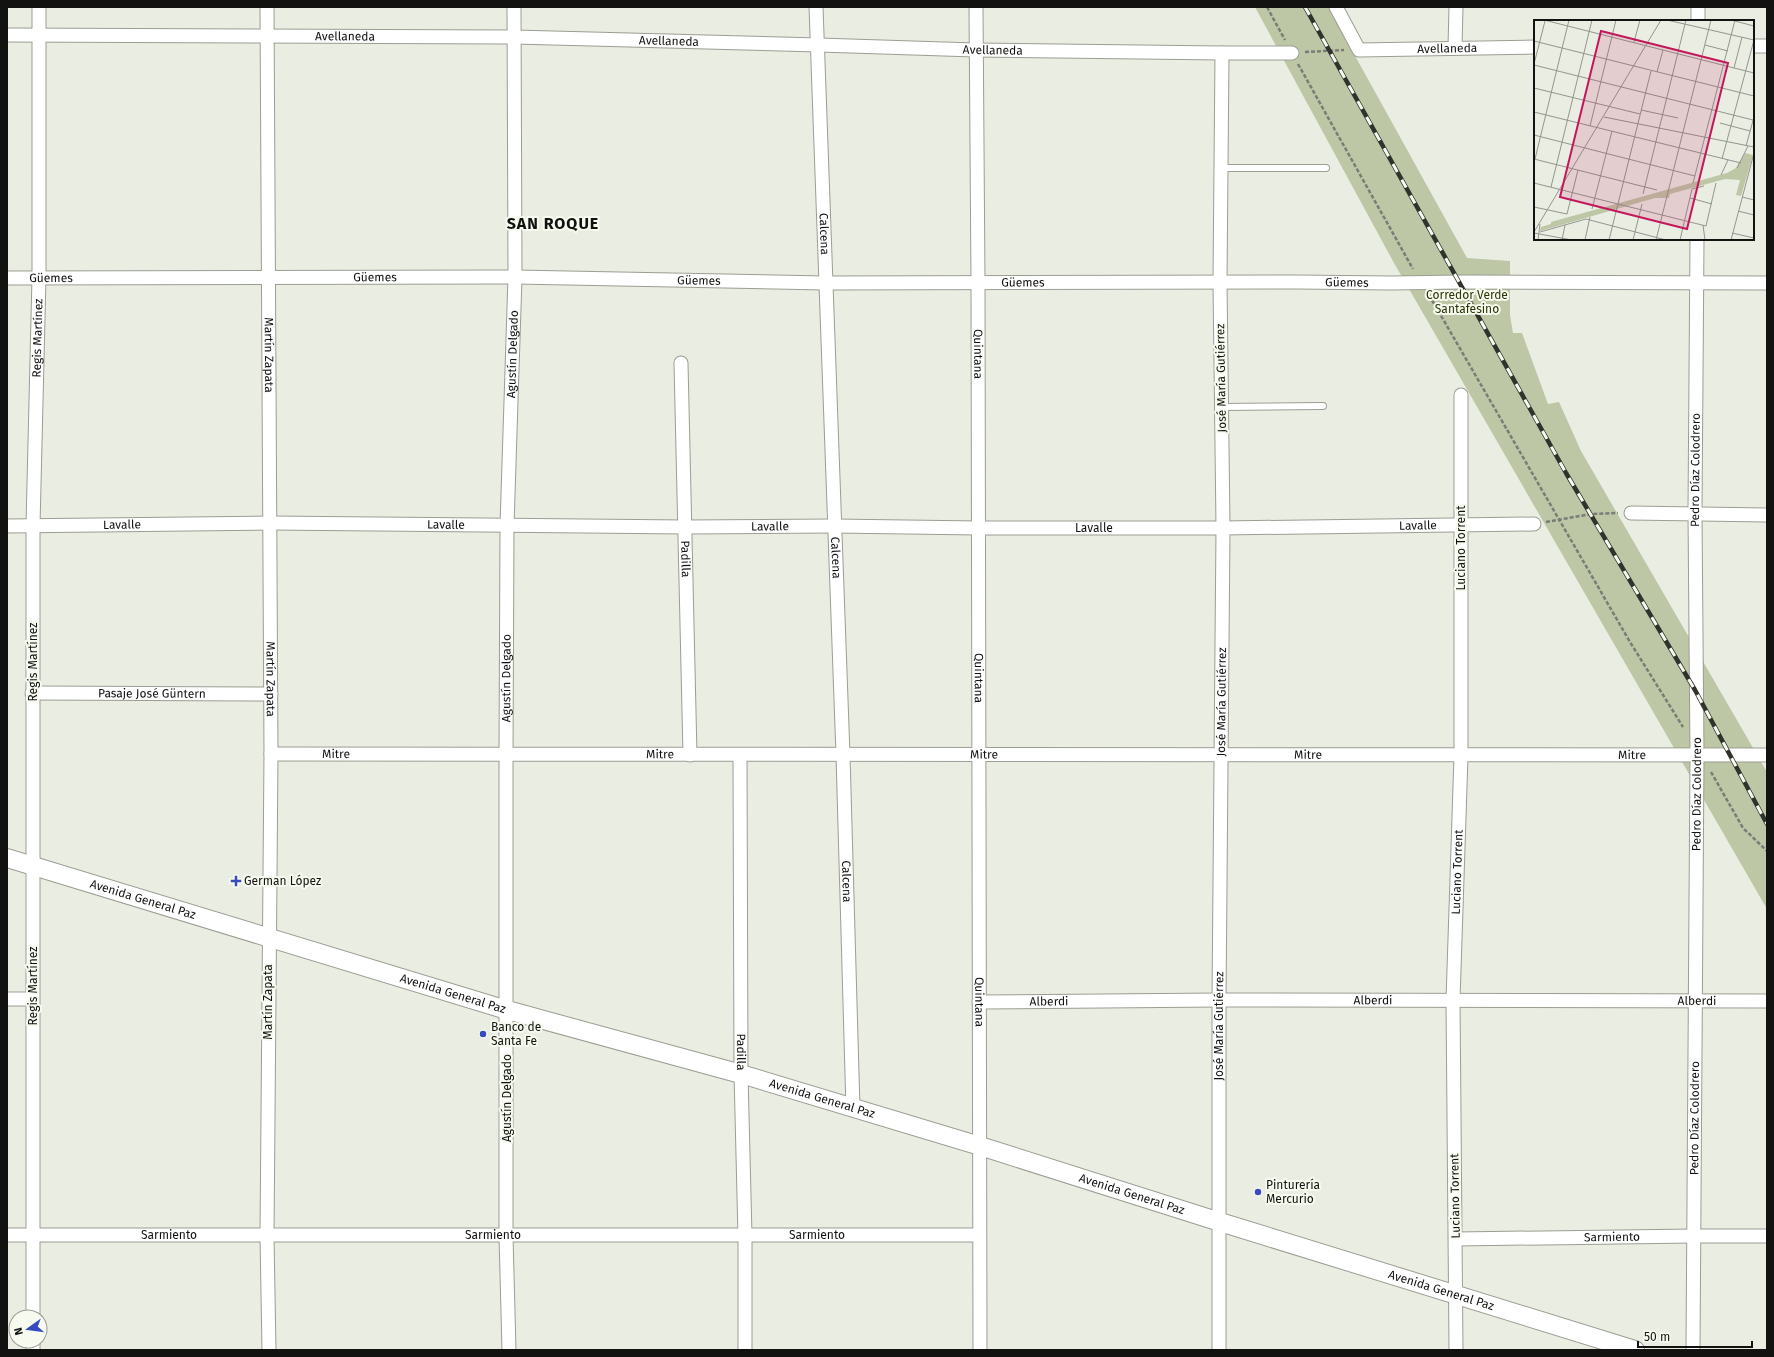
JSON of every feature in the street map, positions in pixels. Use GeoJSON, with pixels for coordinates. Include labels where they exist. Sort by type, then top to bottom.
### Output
{"type":"FeatureCollection","features":[{"type":"Feature","properties":{"kind":"main road","name":"Avenida General Paz"},"geometry":{"type":"LineString","coordinates":[[7,858],[507,1010],[741,1074],[853,1109],[980,1146],[1635,1350]]}},
{"type":"Feature","properties":{"kind":"street","name":"Regis Martínez"},"geometry":{"type":"LineString","coordinates":[[33,1309],[32,693],[33,526],[39,277],[39,7]]}},
{"type":"Feature","properties":{"kind":"street","name":"Martín Zapata"},"geometry":{"type":"LineString","coordinates":[[267,7],[271,694],[267,1236],[268,1350]]}},
{"type":"Feature","properties":{"kind":"street","name":"Agustín Delgado"},"geometry":{"type":"LineString","coordinates":[[509,1350],[506,1236],[506,754],[507,526],[515,277],[514,7]]}},
{"type":"Feature","properties":{"kind":"street","name":"Calcena"},"geometry":{"type":"LineString","coordinates":[[816,7],[843,755],[853,1109]]}},
{"type":"Feature","properties":{"kind":"street","name":"Quintana"},"geometry":{"type":"LineString","coordinates":[[976,7],[975,50],[979,528],[980,1350]]}},
{"type":"Feature","properties":{"kind":"street","name":"Avellaneda"},"geometry":{"type":"LineString","coordinates":[[1336,7],[1359,50],[1455,47],[1534,47]]}},
{"type":"Feature","properties":{"kind":"street"},"geometry":{"type":"LineString","coordinates":[[1455,47],[1456,7]]}},
{"type":"Feature","properties":{"kind":"street"},"geometry":{"type":"LineString","coordinates":[[1698,7],[1698,20]]}},
{"type":"Feature","properties":{"kind":"street","name":"Avellaneda"},"geometry":{"type":"LineString","coordinates":[[7,35],[514,37],[818,44],[975,50],[1292,53]]}},
{"type":"Feature","properties":{"kind":"street"},"geometry":{"type":"LineString","coordinates":[[1754,46],[1767,46]]}},
{"type":"Feature","properties":{"kind":"street","name":"José María Gutiérrez"},"geometry":{"type":"LineString","coordinates":[[1219,1350],[1219,1000],[1223,528],[1220,282],[1222,53]]}},
{"type":"Feature","properties":{"kind":"street","name":"Pedro Díaz Colodrero"},"geometry":{"type":"LineString","coordinates":[[1692,1350],[1698,754],[1695,513],[1696,240]]}},
{"type":"Feature","properties":{"kind":"street","name":"Güemes"},"geometry":{"type":"LineString","coordinates":[[7,278],[515,277],[825,283],[1767,283]]}},
{"type":"Feature","properties":{"kind":"street","name":"Padilla"},"geometry":{"type":"LineString","coordinates":[[681,363],[686,527],[690,755]]}},
{"type":"Feature","properties":{"kind":"street","name":"Luciano Torrent"},"geometry":{"type":"LineString","coordinates":[[1456,1350],[1453,1000],[1461,756],[1461,395]]}},
{"type":"Feature","properties":{"kind":"street"},"geometry":{"type":"LineString","coordinates":[[1631,513],[1767,515]]}},
{"type":"Feature","properties":{"kind":"street","name":"Lavalle"},"geometry":{"type":"LineString","coordinates":[[7,526],[270,523],[686,527],[834,526],[979,528],[1223,528],[1534,524]]}},
{"type":"Feature","properties":{"kind":"street","name":"Pasaje José Güntern"},"geometry":{"type":"LineString","coordinates":[[32,693],[271,694]]}},
{"type":"Feature","properties":{"kind":"street","name":"Mitre"},"geometry":{"type":"LineString","coordinates":[[271,754],[1221,756],[1767,755]]}},
{"type":"Feature","properties":{"kind":"street","name":"Padilla"},"geometry":{"type":"LineString","coordinates":[[740,755],[741,1074],[745,1236],[745,1350]]}},
{"type":"Feature","properties":{"kind":"street"},"geometry":{"type":"LineString","coordinates":[[7,999],[32,999]]}},
{"type":"Feature","properties":{"kind":"street","name":"Alberdi"},"geometry":{"type":"LineString","coordinates":[[979,1002],[1219,1000],[1767,1001]]}},
{"type":"Feature","properties":{"kind":"street","name":"Sarmiento"},"geometry":{"type":"LineString","coordinates":[[7,1235],[980,1235]]}},
{"type":"Feature","properties":{"kind":"street","name":"Sarmiento"},"geometry":{"type":"LineString","coordinates":[[1456,1239],[1767,1236]]}},
{"type":"Feature","properties":{"kind":"lane"},"geometry":{"type":"LineString","coordinates":[[1221,168],[1326,168]]}},
{"type":"Feature","properties":{"kind":"lane"},"geometry":{"type":"LineString","coordinates":[[1222,407],[1323,406]]}},
{"type":"Feature","properties":{"kind":"path"},"geometry":{"type":"LineString","coordinates":[[1267,7],[1421,283],[1630,642],[1743,828],[1767,851]]}},
{"type":"Feature","properties":{"kind":"path"},"geometry":{"type":"LineString","coordinates":[[1292,53],[1330,51]]}},
{"type":"Feature","properties":{"kind":"path"},"geometry":{"type":"LineString","coordinates":[[1534,524],[1591,514],[1631,513]]}},
{"type":"Feature","properties":{"kind":"green space","name":"Corredor Verde Santafesino"},"geometry":{"type":"Polygon","coordinates":[[[1255,7],[1328,7],[1467,258],[1510,261],[1510,315],[1513,333],[1522,333],[1548,404],[1559,402],[1581,451],[1767,772],[1767,909],[1394,263],[1255,7]]]}},
{"type":"Feature","properties":{"kind":"railway"},"geometry":{"type":"LineString","coordinates":[[1305,7],[1566,473],[1695,690],[1767,824]]}},
{"type":"Feature","properties":{"kind":"place","name":"German López"},"geometry":{"type":"Point","coordinates":[236,881]}},
{"type":"Feature","properties":{"kind":"place","name":"Banco de Santa Fe"},"geometry":{"type":"Point","coordinates":[483,1034]}},
{"type":"Feature","properties":{"kind":"place","name":"Pinturería Mercurio"},"geometry":{"type":"Point","coordinates":[1258,1192]}},
{"type":"Feature","properties":{"kind":"district","name":"SAN ROQUE"},"geometry":{"type":"Point","coordinates":[553,223]}}]}
